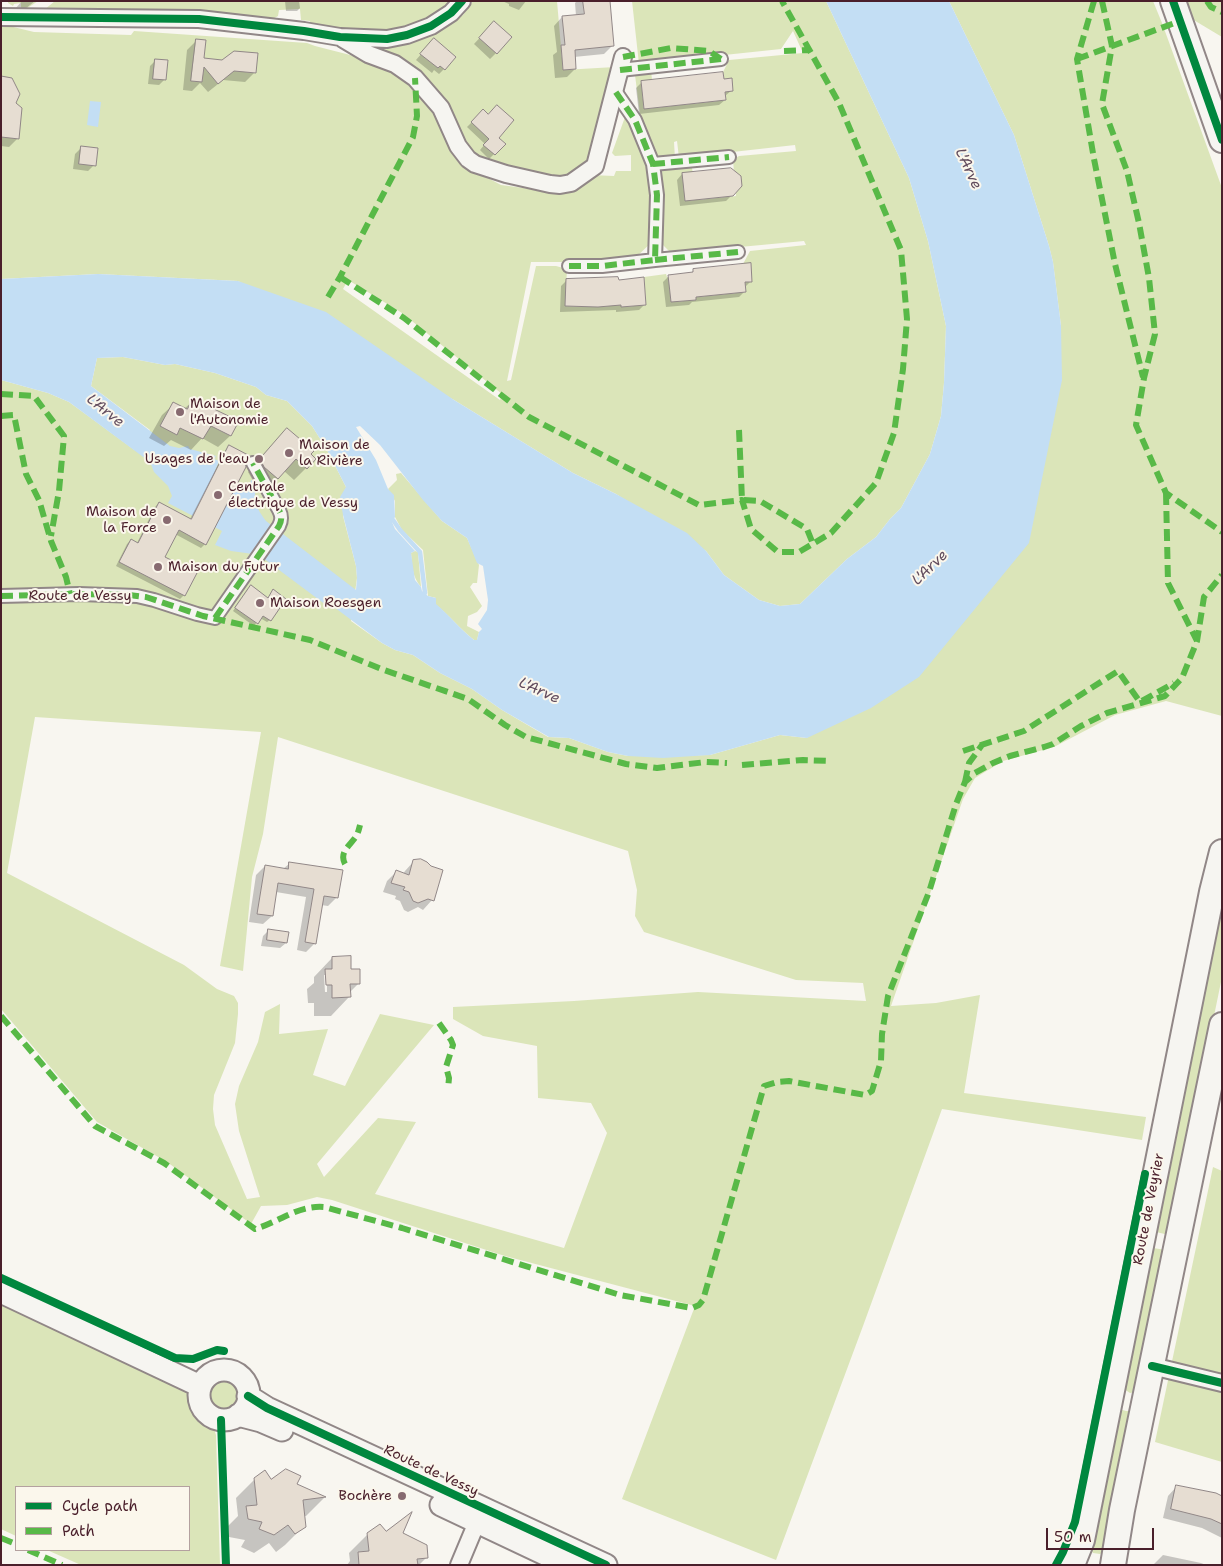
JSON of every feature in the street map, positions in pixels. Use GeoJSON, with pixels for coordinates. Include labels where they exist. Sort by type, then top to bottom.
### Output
{"type":"FeatureCollection","features":[{"type":"Feature","properties":{"kind":"main road"},"geometry":{"type":"LineString","coordinates":[[1173,1],[1222,140]]}},
{"type":"Feature","properties":{"kind":"main road","name":"Route de Veyrier"},"geometry":{"type":"LineString","coordinates":[[1072,1565],[1082,1540],[1212,892],[1222,852]]}},
{"type":"Feature","properties":{"kind":"main road"},"geometry":{"type":"LineString","coordinates":[[1113,1565],[1144,1401],[1222,1025]]}},
{"type":"Feature","properties":{"kind":"main road"},"geometry":{"type":"LineString","coordinates":[[1111,1394],[1122,1401],[1134,1403],[1144,1401]]}},
{"type":"Feature","properties":{"kind":"street"},"geometry":{"type":"LineString","coordinates":[[1,17],[199,19],[376,40],[407,35],[424,29],[444,19],[462,1]]}},
{"type":"Feature","properties":{"kind":"street"},"geometry":{"type":"LineString","coordinates":[[340,37],[368,54],[395,64],[416,78],[441,108],[458,146],[468,159],[476,164],[506,174],[560,185],[571,183],[595,166],[622,63],[721,59]]}},
{"type":"Feature","properties":{"kind":"street"},"geometry":{"type":"LineString","coordinates":[[615,92],[634,120],[653,164],[657,195],[655,260]]}},
{"type":"Feature","properties":{"kind":"street"},"geometry":{"type":"LineString","coordinates":[[653,164],[729,157]]}},
{"type":"Feature","properties":{"kind":"street"},"geometry":{"type":"LineString","coordinates":[[569,266],[602,266],[738,252]]}},
{"type":"Feature","properties":{"kind":"street","name":"Route de Vessy"},"geometry":{"type":"LineString","coordinates":[[1,596],[79,594],[137,596],[215,618],[281,521],[280,513],[253,463]]}},
{"type":"Feature","properties":{"kind":"street"},"geometry":{"type":"LineString","coordinates":[[1,1292],[200,1386]]}},
{"type":"Feature","properties":{"kind":"street"},"geometry":{"type":"LineString","coordinates":[[1152,1366],[1222,1383]]}},
{"type":"Feature","properties":{"kind":"street"},"geometry":{"type":"LineString","coordinates":[[224,1370],[231,1371],[242,1379],[248,1390],[248,1396],[247,1403],[238,1415],[221,1420],[209,1415],[201,1405],[199,1392],[203,1381],[212,1373],[224,1370]]}},
{"type":"Feature","properties":{"kind":"street","name":"Route de Vessy"},"geometry":{"type":"LineString","coordinates":[[248,1396],[267,1408],[481,1516],[568,1565]]}},
{"type":"Feature","properties":{"kind":"street","name":"Route de Vessy"},"geometry":{"type":"LineString","coordinates":[[238,1415],[261,1420],[481,1516],[606,1565]]}},
{"type":"Feature","properties":{"kind":"street"},"geometry":{"type":"LineString","coordinates":[[459,1565],[481,1516]]}},
{"type":"Feature","properties":{"kind":"green space"},"geometry":{"type":"Polygon","coordinates":[[[8,1],[38,1],[26,9],[21,8],[21,3],[14,4],[13,6],[8,1]]]}},
{"type":"Feature","properties":{"kind":"green space"},"geometry":{"type":"Polygon","coordinates":[[[55,1],[451,1],[429,16],[404,28],[386,32],[367,32],[309,26],[310,21],[301,20],[300,9],[279,10],[278,16],[271,20],[44,10],[55,1]]]}},
{"type":"Feature","properties":{"kind":"green space"},"geometry":{"type":"Polygon","coordinates":[[[473,1],[557,1],[563,70],[615,67],[592,159],[572,177],[548,179],[472,156],[464,146],[443,96],[414,66],[397,58],[372,52],[374,46],[407,43],[421,37],[463,15],[473,1]]]}},
{"type":"Feature","properties":{"kind":"green space"},"geometry":{"type":"Polygon","coordinates":[[[632,1],[826,1],[909,178],[928,241],[946,326],[941,416],[930,454],[901,508],[876,537],[847,559],[800,604],[780,606],[759,600],[724,575],[706,551],[616,494],[573,473],[454,400],[238,281],[98,274],[1,279],[1,24],[34,32],[131,35],[134,31],[307,43],[358,57],[400,77],[432,108],[458,162],[501,185],[546,191],[591,175],[614,176],[616,171],[631,171],[631,155],[615,156],[612,153],[625,117],[631,120],[649,165],[653,194],[652,242],[634,259],[585,262],[531,262],[507,381],[511,380],[536,266],[556,266],[567,269],[565,306],[593,307],[621,304],[622,307],[646,305],[644,277],[666,274],[669,277],[671,302],[696,300],[696,297],[746,292],[743,264],[750,251],[806,245],[804,241],[669,251],[660,242],[658,171],[661,166],[691,163],[698,200],[736,196],[733,160],[739,156],[796,151],[795,145],[679,158],[677,141],[674,142],[675,159],[659,160],[655,157],[641,122],[635,75],[637,72],[651,70],[652,80],[641,81],[644,109],[726,100],[723,72],[729,60],[803,53],[793,31],[781,49],[639,64],[632,1]],[[348,280],[343,289],[500,400],[502,394],[402,313],[348,280]]]}},
{"type":"Feature","properties":{"kind":"green space"},"geometry":{"type":"Polygon","coordinates":[[[949,1],[1153,1],[1222,188],[1222,716],[1166,701],[1115,715],[1054,747],[1003,761],[975,778],[963,799],[891,1006],[936,1003],[980,995],[964,1093],[1146,1117],[1142,1140],[942,1109],[776,1560],[622,1499],[695,1306],[505,1256],[332,1200],[317,1197],[287,1205],[261,1206],[251,1224],[167,1162],[97,1122],[1,1009],[1,380],[48,393],[69,402],[136,451],[150,430],[91,386],[97,358],[123,357],[165,365],[175,364],[215,373],[256,387],[266,395],[287,401],[312,426],[326,448],[346,487],[343,516],[356,566],[357,578],[351,621],[382,643],[395,650],[413,655],[440,673],[472,689],[502,710],[548,737],[569,738],[608,752],[628,756],[710,755],[780,735],[807,738],[1061,326],[1053,262],[1014,135],[949,1]],[[35,717],[7,873],[184,965],[217,989],[234,996],[238,1003],[235,1043],[214,1095],[213,1109],[215,1125],[247,1199],[260,1197],[239,1131],[235,1104],[239,1086],[258,1042],[265,1012],[280,1004],[279,1034],[328,1029],[313,1075],[345,1086],[380,1014],[434,1025],[317,1164],[324,1177],[378,1118],[416,1122],[375,1194],[564,1248],[607,1133],[591,1103],[538,1098],[537,1046],[483,1036],[453,1019],[453,1007],[698,992],[866,1001],[863,983],[796,980],[644,932],[635,916],[637,890],[628,851],[278,737],[263,834],[252,877],[243,971],[220,966],[261,732],[35,717]]]}},
{"type":"Feature","properties":{"kind":"green space"},"geometry":{"type":"Polygon","coordinates":[[[1183,1],[1222,1],[1222,37],[1187,16],[1183,1]]]}},
{"type":"Feature","properties":{"kind":"green space"},"geometry":{"type":"Polygon","coordinates":[[[401,473],[442,521],[467,538],[479,565],[477,583],[473,583],[470,587],[482,606],[477,612],[468,616],[467,626],[479,632],[477,640],[469,636],[435,604],[436,598],[428,596],[423,550],[402,530],[395,517],[395,501],[388,489],[397,480],[396,474],[401,473]]]}},
{"type":"Feature","properties":{"kind":"green space"},"geometry":{"type":"Polygon","coordinates":[[[418,552],[421,587],[412,567],[411,553],[418,552]]]}},
{"type":"Feature","properties":{"kind":"green space"},"geometry":{"type":"Polygon","coordinates":[[[1222,909],[1222,977],[1169,1235],[1156,1232],[1222,909]]]}},
{"type":"Feature","properties":{"kind":"green space"},"geometry":{"type":"Polygon","coordinates":[[[1213,1167],[1222,1171],[1222,1462],[1155,1442],[1213,1167]]]}},
{"type":"Feature","properties":{"kind":"green space"},"geometry":{"type":"Polygon","coordinates":[[[1153,1248],[1166,1250],[1137,1392],[1130,1393],[1124,1389],[1153,1248]]]}},
{"type":"Feature","properties":{"kind":"green space"},"geometry":{"type":"Polygon","coordinates":[[[1,1303],[180,1386],[188,1395],[198,1417],[203,1422],[213,1426],[216,1435],[220,1565],[81,1565],[49,1551],[190,1551],[190,1486],[15,1486],[15,1536],[1,1529],[1,1303]]]}},
{"type":"Feature","properties":{"kind":"green space"},"geometry":{"type":"Polygon","coordinates":[[[223,1378],[235,1383],[240,1395],[235,1407],[223,1412],[211,1407],[206,1395],[211,1383],[223,1378]]]}},
{"type":"Feature","properties":{"kind":"green space"},"geometry":{"type":"Polygon","coordinates":[[[1119,1409],[1134,1411],[1105,1551],[1100,1554],[1093,1553],[1090,1548],[1119,1409]]]}},
{"type":"Feature","properties":{"kind":"water","name":"L'Arve"},"geometry":{"type":"Polygon","coordinates":[[[826,1],[949,1],[1014,135],[1049,246],[1053,262],[1061,326],[1062,380],[1029,543],[919,677],[871,708],[807,738],[780,735],[710,755],[663,758],[628,756],[608,752],[569,738],[549,737],[413,655],[395,650],[382,643],[334,607],[330,608],[263,558],[253,554],[231,551],[215,545],[222,531],[168,503],[172,496],[168,486],[154,472],[150,462],[69,402],[48,393],[1,380],[1,279],[98,274],[238,281],[326,312],[454,400],[573,473],[687,533],[706,551],[724,575],[759,600],[780,606],[800,604],[847,559],[876,537],[901,508],[930,454],[941,416],[946,326],[928,241],[909,178],[826,1]],[[123,357],[97,358],[91,386],[170,446],[179,448],[188,446],[190,449],[216,456],[214,459],[219,461],[215,471],[239,489],[249,488],[251,480],[258,484],[255,499],[266,521],[356,590],[356,566],[340,497],[346,487],[326,448],[312,426],[287,401],[266,395],[256,387],[215,373],[175,364],[165,365],[123,357]],[[360,426],[356,427],[376,460],[388,489],[394,495],[395,517],[392,522],[395,529],[415,551],[411,553],[415,580],[422,591],[428,596],[436,598],[436,604],[469,636],[477,640],[482,629],[478,624],[487,610],[488,600],[483,566],[477,563],[467,538],[442,521],[380,445],[360,426]]]}},
{"type":"Feature","properties":{"kind":"water"},"geometry":{"type":"Polygon","coordinates":[[[90,101],[101,102],[98,127],[87,125],[90,101]]]}},
{"type":"Feature","properties":{"kind":"building"},"geometry":{"type":"Polygon","coordinates":[[[583,1],[610,1],[614,46],[575,50],[576,69],[563,70],[561,45],[565,45],[562,16],[584,14],[583,1]]]}},
{"type":"Feature","properties":{"kind":"building"},"geometry":{"type":"Polygon","coordinates":[[[494,21],[512,37],[497,54],[479,38],[494,21]]]}},
{"type":"Feature","properties":{"kind":"building"},"geometry":{"type":"Polygon","coordinates":[[[434,38],[456,57],[445,70],[440,66],[438,68],[420,54],[434,38]]]}},
{"type":"Feature","properties":{"kind":"building"},"geometry":{"type":"Polygon","coordinates":[[[196,39],[206,40],[204,58],[222,60],[234,51],[258,53],[256,73],[234,71],[218,84],[204,67],[202,82],[191,81],[196,39]]]}},
{"type":"Feature","properties":{"kind":"building"},"geometry":{"type":"Polygon","coordinates":[[[155,59],[168,60],[166,80],[153,79],[155,59]]]}},
{"type":"Feature","properties":{"kind":"building"},"geometry":{"type":"Polygon","coordinates":[[[723,72],[724,79],[732,78],[733,91],[725,92],[726,100],[644,109],[641,81],[723,72]]]}},
{"type":"Feature","properties":{"kind":"building"},"geometry":{"type":"Polygon","coordinates":[[[1,76],[12,78],[20,94],[16,103],[22,108],[19,139],[1,137],[1,76]]]}},
{"type":"Feature","properties":{"kind":"building"},"geometry":{"type":"Polygon","coordinates":[[[497,105],[514,120],[499,138],[506,144],[495,155],[483,145],[489,139],[471,122],[483,109],[488,114],[497,105]]]}},
{"type":"Feature","properties":{"kind":"building"},"geometry":{"type":"Polygon","coordinates":[[[81,146],[98,148],[96,166],[79,164],[81,146]]]}},
{"type":"Feature","properties":{"kind":"building"},"geometry":{"type":"Polygon","coordinates":[[[731,168],[741,176],[742,186],[733,196],[685,201],[682,173],[731,168]]]}},
{"type":"Feature","properties":{"kind":"building"},"geometry":{"type":"Polygon","coordinates":[[[751,263],[752,282],[745,282],[746,292],[696,297],[696,300],[671,302],[668,275],[693,272],[693,269],[751,263]]]}},
{"type":"Feature","properties":{"kind":"building"},"geometry":{"type":"Polygon","coordinates":[[[618,277],[619,280],[644,277],[646,305],[621,307],[621,305],[598,307],[565,306],[566,279],[618,277]]]}},
{"type":"Feature","properties":{"kind":"building"},"geometry":{"type":"Polygon","coordinates":[[[193,399],[239,421],[231,436],[211,426],[203,439],[180,428],[177,435],[160,426],[173,402],[187,409],[193,399]]]}},
{"type":"Feature","properties":{"kind":"building","name":"Maison de la Rivière"},"geometry":{"type":"Polygon","coordinates":[[[287,428],[314,451],[311,454],[316,459],[307,469],[296,459],[278,479],[264,467],[260,459],[287,428]]]}},
{"type":"Feature","properties":{"kind":"building"},"geometry":{"type":"Polygon","coordinates":[[[229,445],[250,456],[246,459],[246,467],[206,545],[179,530],[165,557],[197,573],[185,596],[119,562],[131,539],[138,543],[159,502],[191,519],[229,445]]]}},
{"type":"Feature","properties":{"kind":"building","name":"Maison Roesgen"},"geometry":{"type":"Polygon","coordinates":[[[251,585],[268,598],[273,589],[286,599],[271,621],[263,616],[258,624],[235,608],[251,585]]]}},
{"type":"Feature","properties":{"kind":"building"},"geometry":{"type":"Polygon","coordinates":[[[421,859],[431,866],[443,870],[434,901],[428,899],[418,903],[413,901],[409,892],[403,890],[405,887],[391,883],[396,870],[409,875],[413,860],[421,859]]]}},
{"type":"Feature","properties":{"kind":"building"},"geometry":{"type":"Polygon","coordinates":[[[289,862],[343,870],[338,898],[324,896],[316,944],[305,942],[314,889],[278,883],[273,916],[257,914],[265,865],[288,869],[289,862]]]}},
{"type":"Feature","properties":{"kind":"building"},"geometry":{"type":"Polygon","coordinates":[[[268,929],[289,932],[287,943],[267,940],[268,929]]]}},
{"type":"Feature","properties":{"kind":"building"},"geometry":{"type":"Polygon","coordinates":[[[351,956],[351,969],[360,969],[360,984],[350,984],[351,997],[332,998],[332,985],[326,985],[325,969],[332,969],[332,957],[351,956]]]}},
{"type":"Feature","properties":{"kind":"building"},"geometry":{"type":"Polygon","coordinates":[[[286,1469],[301,1476],[297,1484],[326,1497],[303,1500],[306,1527],[295,1534],[288,1525],[274,1535],[259,1529],[262,1522],[248,1519],[246,1506],[257,1505],[254,1478],[265,1470],[271,1479],[286,1469]]]}},
{"type":"Feature","properties":{"kind":"building"},"geometry":{"type":"Polygon","coordinates":[[[1176,1485],[1216,1493],[1222,1496],[1222,1524],[1211,1519],[1171,1509],[1176,1485]]]}},
{"type":"Feature","properties":{"kind":"building"},"geometry":{"type":"Polygon","coordinates":[[[412,1512],[403,1533],[427,1545],[428,1558],[417,1559],[418,1565],[359,1565],[358,1552],[369,1551],[367,1533],[380,1524],[386,1531],[412,1512]]]}},
{"type":"Feature","properties":{"kind":"waterway"},"geometry":{"type":"LineString","coordinates":[[393,520],[420,552],[425,593]]}},
{"type":"Feature","properties":{"kind":"marked path"},"geometry":{"type":"LineString","coordinates":[[340,277],[404,318],[529,417],[699,505],[742,500],[751,529],[778,552],[799,552],[831,533],[876,483],[894,433],[903,369],[907,319],[901,250],[839,103],[782,1]]}},
{"type":"Feature","properties":{"kind":"marked path"},"geometry":{"type":"LineString","coordinates":[[1094,1],[1077,59],[1094,159],[1115,264],[1143,377]]}},
{"type":"Feature","properties":{"kind":"marked path"},"geometry":{"type":"LineString","coordinates":[[1102,1],[1112,46],[1102,104],[1127,171],[1139,223],[1149,278],[1155,334],[1144,378],[1136,425],[1166,493],[1222,532]]}},
{"type":"Feature","properties":{"kind":"marked path"},"geometry":{"type":"LineString","coordinates":[[1207,1],[1211,7],[1222,12]]}},
{"type":"Feature","properties":{"kind":"marked path"},"geometry":{"type":"LineString","coordinates":[[1077,59],[1180,21]]}},
{"type":"Feature","properties":{"kind":"marked path"},"geometry":{"type":"LineString","coordinates":[[623,57],[671,48],[709,51],[721,59]]}},
{"type":"Feature","properties":{"kind":"marked path"},"geometry":{"type":"LineString","coordinates":[[784,51],[809,50]]}},
{"type":"Feature","properties":{"kind":"marked path"},"geometry":{"type":"LineString","coordinates":[[620,70],[721,59]]}},
{"type":"Feature","properties":{"kind":"marked path"},"geometry":{"type":"LineString","coordinates":[[328,297],[413,137],[417,116],[415,78]]}},
{"type":"Feature","properties":{"kind":"marked path"},"geometry":{"type":"LineString","coordinates":[[569,266],[602,266],[655,260],[657,195],[653,164],[635,120],[615,91]]}},
{"type":"Feature","properties":{"kind":"marked path"},"geometry":{"type":"LineString","coordinates":[[653,164],[729,157]]}},
{"type":"Feature","properties":{"kind":"marked path"},"geometry":{"type":"LineString","coordinates":[[655,260],[738,252]]}},
{"type":"Feature","properties":{"kind":"marked path"},"geometry":{"type":"LineString","coordinates":[[1,394],[34,396],[64,436],[59,491],[51,536]]}},
{"type":"Feature","properties":{"kind":"marked path"},"geometry":{"type":"LineString","coordinates":[[1,416],[14,415],[26,474],[39,500],[51,541],[66,577],[70,594]]}},
{"type":"Feature","properties":{"kind":"marked path"},"geometry":{"type":"LineString","coordinates":[[739,430],[742,500],[760,501],[807,529],[813,544]]}},
{"type":"Feature","properties":{"kind":"marked path"},"geometry":{"type":"LineString","coordinates":[[215,618],[281,522],[279,510],[253,463]]}},
{"type":"Feature","properties":{"kind":"marked path"},"geometry":{"type":"LineString","coordinates":[[1166,493],[1168,583],[1197,641]]}},
{"type":"Feature","properties":{"kind":"marked path"},"geometry":{"type":"LineString","coordinates":[[1,1016],[95,1126],[164,1163],[255,1229],[297,1211],[324,1207],[402,1228],[620,1295],[692,1308],[699,1305],[703,1300],[764,1086],[789,1081],[865,1095],[872,1091],[881,1061],[882,1034],[888,996],[929,892],[956,804],[965,782],[975,773],[993,763],[1010,756],[1053,744],[1081,726],[1107,713],[1165,696],[1182,678],[1197,641],[1204,597],[1222,575]]}},
{"type":"Feature","properties":{"kind":"marked path"},"geometry":{"type":"LineString","coordinates":[[1,596],[79,594],[146,597],[203,616],[310,640],[384,670],[468,699],[526,737],[626,764],[657,768],[706,762],[727,763]]}},
{"type":"Feature","properties":{"kind":"marked path"},"geometry":{"type":"LineString","coordinates":[[963,751],[1024,731],[1118,671],[1140,702],[1174,683]]}},
{"type":"Feature","properties":{"kind":"marked path"},"geometry":{"type":"LineString","coordinates":[[965,782],[969,763],[982,745]]}},
{"type":"Feature","properties":{"kind":"marked path"},"geometry":{"type":"LineString","coordinates":[[742,765],[803,760],[831,761]]}},
{"type":"Feature","properties":{"kind":"marked path"},"geometry":{"type":"LineString","coordinates":[[345,864],[343,860],[344,853],[356,836],[360,825]]}},
{"type":"Feature","properties":{"kind":"marked path"},"geometry":{"type":"LineString","coordinates":[[439,1023],[453,1045],[446,1067],[449,1078],[448,1089]]}},
{"type":"Feature","properties":{"kind":"marked path"},"geometry":{"type":"LineString","coordinates":[[1,1538],[15,1544]]}},
{"type":"Feature","properties":{"kind":"marked path"},"geometry":{"type":"LineString","coordinates":[[30,1551],[62,1565]]}},
{"type":"Feature","properties":{"kind":"cycle path"},"geometry":{"type":"LineString","coordinates":[[1,17],[199,19],[340,37],[387,39],[407,35],[431,26],[451,13],[462,1]]}},
{"type":"Feature","properties":{"kind":"cycle path"},"geometry":{"type":"LineString","coordinates":[[1173,1],[1222,140]]}},
{"type":"Feature","properties":{"kind":"cycle path"},"geometry":{"type":"LineString","coordinates":[[1056,1565],[1075,1522],[1145,1174]]}},
{"type":"Feature","properties":{"kind":"cycle path"},"geometry":{"type":"LineString","coordinates":[[1,1278],[175,1358],[193,1359],[217,1350],[224,1351]]}},
{"type":"Feature","properties":{"kind":"cycle path"},"geometry":{"type":"LineString","coordinates":[[1152,1366],[1222,1383]]}},
{"type":"Feature","properties":{"kind":"cycle path"},"geometry":{"type":"LineString","coordinates":[[248,1396],[267,1408],[606,1565]]}},
{"type":"Feature","properties":{"kind":"cycle path"},"geometry":{"type":"LineString","coordinates":[[221,1420],[226,1565]]}},
{"type":"Feature","properties":{"kind":"place","name":"Maison de l'Autonomie"},"geometry":{"type":"Point","coordinates":[180,412]}},
{"type":"Feature","properties":{"kind":"place","name":"Maison de la Rivière"},"geometry":{"type":"Point","coordinates":[289,453]}},
{"type":"Feature","properties":{"kind":"place","name":"Usages de l'eau"},"geometry":{"type":"Point","coordinates":[259,459]}},
{"type":"Feature","properties":{"kind":"place","name":"Centrale électrique de Vessy"},"geometry":{"type":"Point","coordinates":[218,495]}},
{"type":"Feature","properties":{"kind":"place","name":"Maison de la Force"},"geometry":{"type":"Point","coordinates":[167,520]}},
{"type":"Feature","properties":{"kind":"place","name":"Maison du Futur"},"geometry":{"type":"Point","coordinates":[158,567]}},
{"type":"Feature","properties":{"kind":"place","name":"Maison Roesgen"},"geometry":{"type":"Point","coordinates":[260,603]}},
{"type":"Feature","properties":{"kind":"place","name":"Bochère"},"geometry":{"type":"Point","coordinates":[402,1496]}}]}
